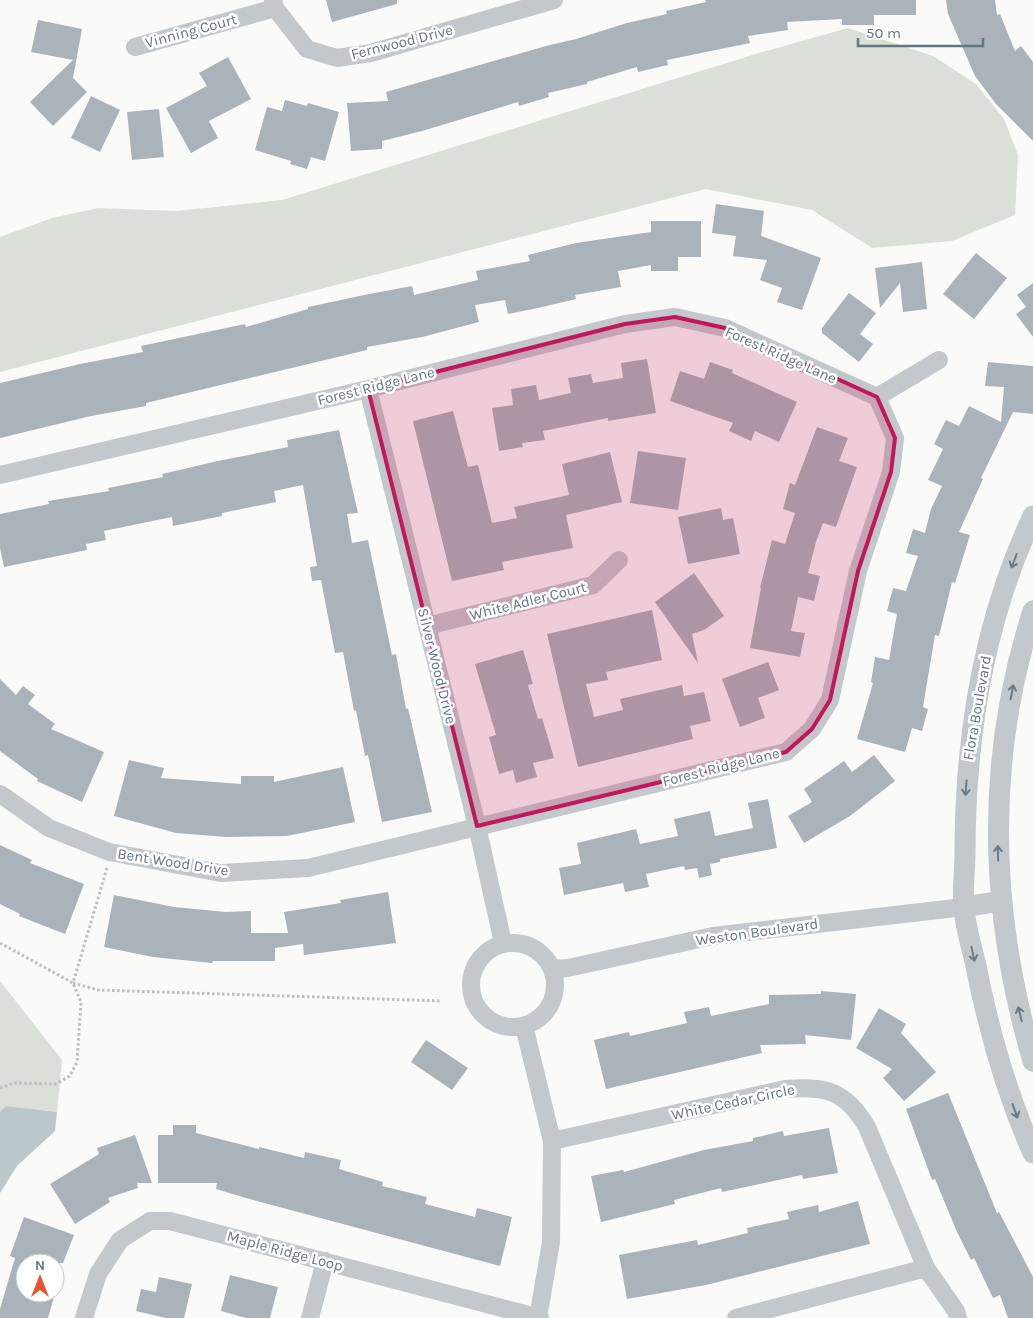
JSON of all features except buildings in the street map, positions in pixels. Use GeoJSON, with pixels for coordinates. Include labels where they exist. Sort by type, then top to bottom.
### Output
{"type":"FeatureCollection","features":[{"type":"Feature","properties":{"kind":"street","name":"Fernwood Drive"},"geometry":{"type":"LineString","coordinates":[[274,4],[307,49],[337,58],[371,53],[554,0]]}},
{"type":"Feature","properties":{"kind":"street","name":"Vinning Court"},"geometry":{"type":"LineString","coordinates":[[135,47],[274,4]]}},
{"type":"Feature","properties":{"kind":"street","name":"Forest Ridge Lane"},"geometry":{"type":"LineString","coordinates":[[0,474],[368,389],[625,324],[675,318],[725,328],[877,398],[895,438],[891,472],[858,571],[830,700],[812,729],[786,752],[477,826]]}},
{"type":"Feature","properties":{"kind":"street"},"geometry":{"type":"LineString","coordinates":[[877,398],[939,360]]}},
{"type":"Feature","properties":{"kind":"street","name":"Silver Wood Drive"},"geometry":{"type":"LineString","coordinates":[[368,389],[477,826],[503,943]]}},
{"type":"Feature","properties":{"kind":"street","name":"Flora Boulevard"},"geometry":{"type":"LineString","coordinates":[[1033,516],[1010,572],[995,621],[976,699],[965,803],[964,907],[990,1034],[1012,1103],[1033,1154]]}},
{"type":"Feature","properties":{"kind":"street","name":"White Adler Court"},"geometry":{"type":"LineString","coordinates":[[427,626],[593,585],[619,560]]}},
{"type":"Feature","properties":{"kind":"street","name":"Flora Boulevard"},"geometry":{"type":"LineString","coordinates":[[1033,611],[1016,671],[1002,756],[998,838],[1001,901],[1015,992],[1033,1061]]}},
{"type":"Feature","properties":{"kind":"street","name":"Bent Wood Drive"},"geometry":{"type":"LineString","coordinates":[[0,794],[50,828],[109,852],[220,873],[308,868],[477,826]]}},
{"type":"Feature","properties":{"kind":"street"},"geometry":{"type":"LineString","coordinates":[[964,907],[1001,901]]}},
{"type":"Feature","properties":{"kind":"street","name":"Weston Boulevard"},"geometry":{"type":"LineString","coordinates":[[553,969],[568,968],[713,936],[964,907]]}},
{"type":"Feature","properties":{"kind":"street"},"geometry":{"type":"LineString","coordinates":[[503,943],[520,943],[538,950],[553,969],[555,990],[550,1004],[542,1016],[524,1026],[500,1025],[490,1020],[480,1011],[471,993],[473,969],[485,952],[503,943]]}},
{"type":"Feature","properties":{"kind":"street"},"geometry":{"type":"LineString","coordinates":[[524,1026],[552,1141],[551,1242],[539,1318]]}},
{"type":"Feature","properties":{"kind":"street","name":"White Cedar Circle"},"geometry":{"type":"LineString","coordinates":[[552,1141],[784,1089],[814,1086],[835,1093],[856,1108],[867,1127],[926,1268],[956,1311],[958,1318]]}},
{"type":"Feature","properties":{"kind":"street","name":"Maple Ridge Loop"},"geometry":{"type":"LineString","coordinates":[[84,1318],[98,1274],[120,1240],[150,1221],[170,1221],[539,1318]]}},
{"type":"Feature","properties":{"kind":"street"},"geometry":{"type":"LineString","coordinates":[[310,1318],[325,1261]]}},
{"type":"Feature","properties":{"kind":"street"},"geometry":{"type":"LineString","coordinates":[[736,1318],[926,1268]]}},
{"type":"Feature","properties":{"kind":"path"},"geometry":{"type":"LineString","coordinates":[[0,1088],[14,1083],[56,1084],[70,1076],[77,1062],[81,1002],[73,983],[106,872],[109,852]]}},
{"type":"Feature","properties":{"kind":"path"},"geometry":{"type":"LineString","coordinates":[[0,943],[73,983],[98,990],[442,1001]]}},
{"type":"Feature","properties":{"kind":"highlighted area"},"geometry":{"type":"Polygon","coordinates":[[[675,317],[725,328],[877,397],[895,438],[891,472],[858,571],[830,700],[812,729],[786,752],[477,826],[368,389],[625,324],[675,317]]]}},
{"type":"Feature","properties":{"kind":"shaded area"},"geometry":{"type":"Polygon","coordinates":[[[848,28],[933,56],[976,84],[1004,119],[1018,155],[1015,215],[952,241],[872,248],[812,210],[706,189],[0,372],[0,237],[52,218],[98,208],[176,211],[282,200],[759,53],[848,28]]]}},
{"type":"Feature","properties":{"kind":"shaded area"},"geometry":{"type":"Polygon","coordinates":[[[0,981],[62,1060],[57,1112],[6,1106],[0,1112],[0,981]]]}},
{"type":"Feature","properties":{"kind":"shaded area"},"geometry":{"type":"Polygon","coordinates":[[[6,1106],[57,1112],[55,1131],[17,1166],[0,1193],[0,1112],[6,1106]]]}}]}
